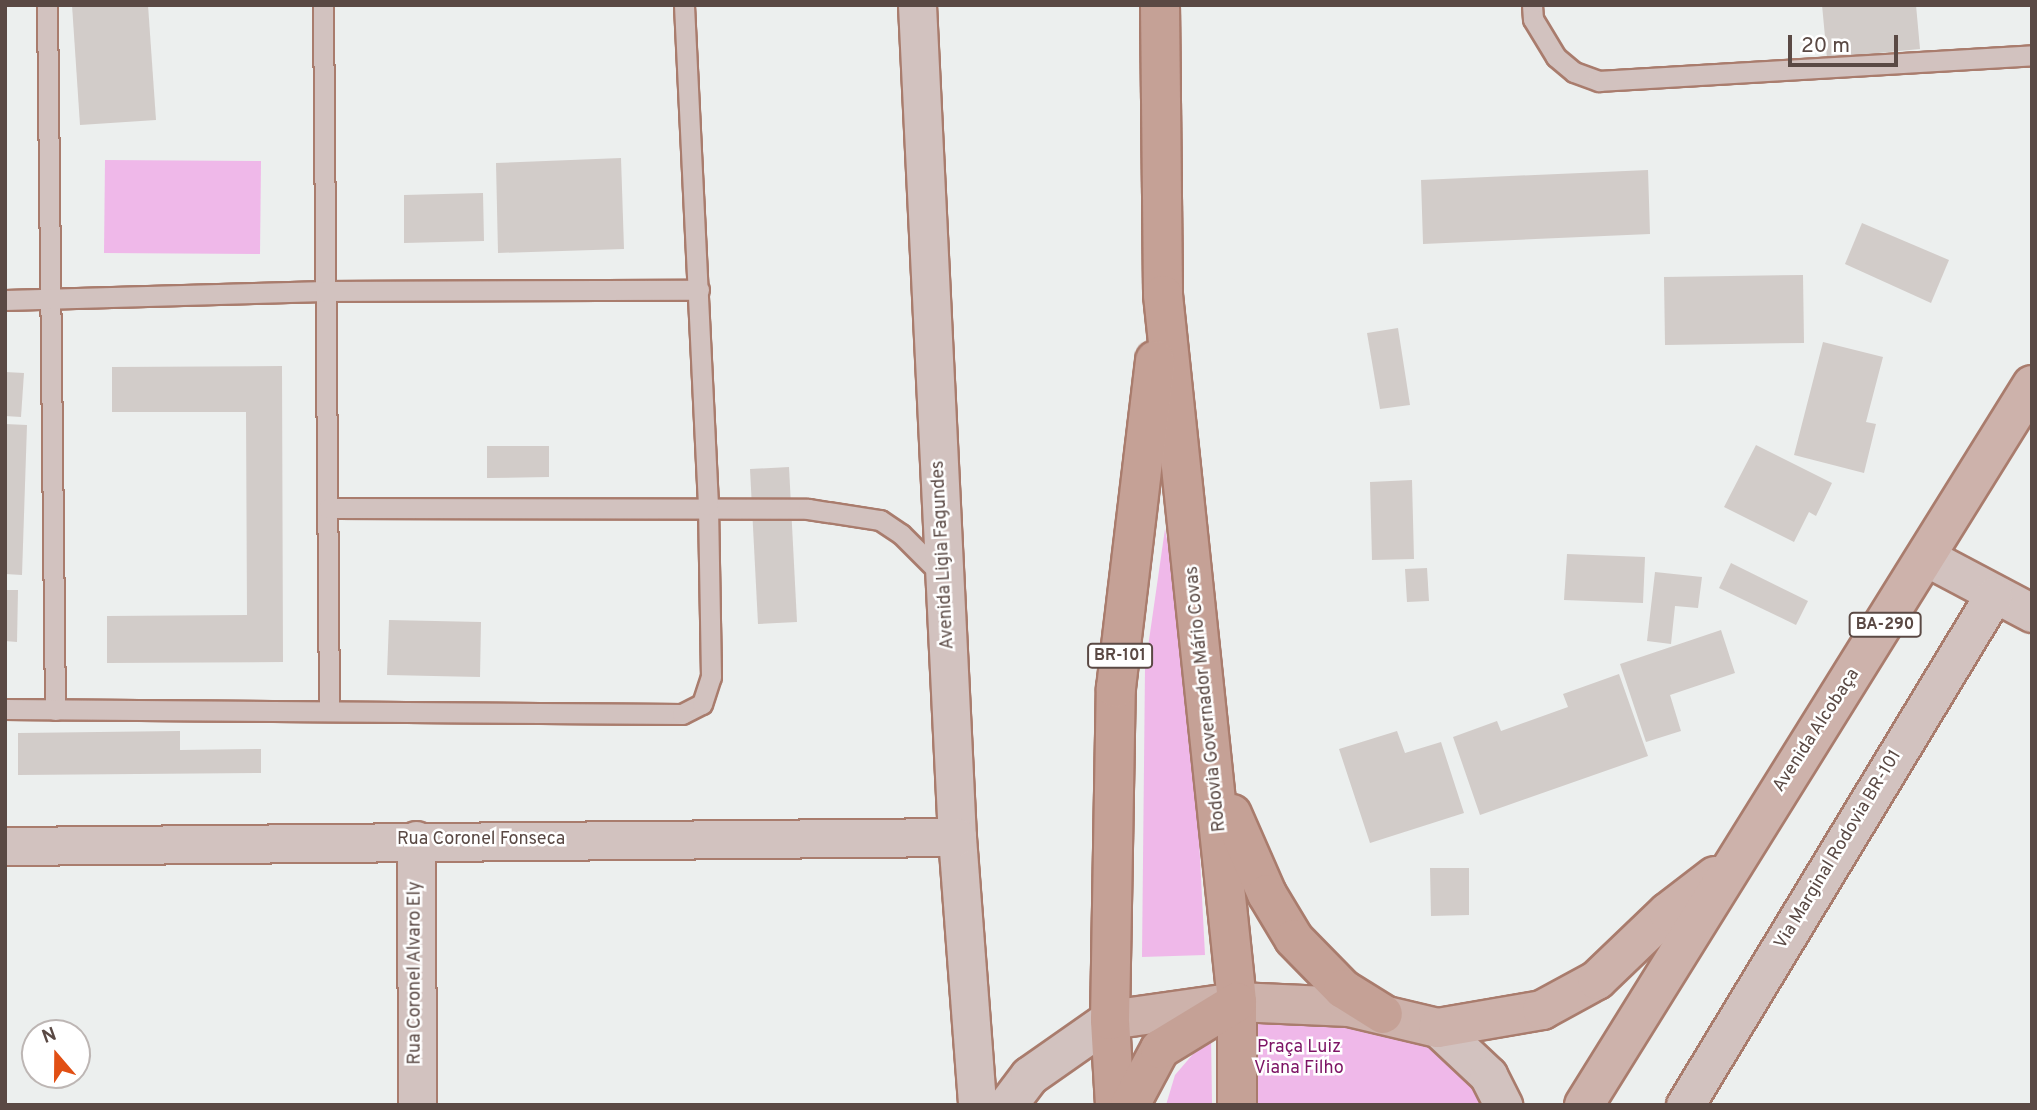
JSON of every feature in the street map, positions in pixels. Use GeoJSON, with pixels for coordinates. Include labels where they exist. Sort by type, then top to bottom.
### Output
{"type":"FeatureCollection","features":[{"type":"Feature","properties":{"kind":"highway","name":"Rodovia Governador Mário Covas"},"geometry":{"type":"LineString","coordinates":[[1160,5],[1163,295],[1215,762],[1237,1002],[1237,1105]]}},
{"type":"Feature","properties":{"kind":"highway","name":"Rodovia Governador Mário Covas"},"geometry":{"type":"LineString","coordinates":[[1115,1105],[1110,1020],[1116,688],[1163,295]]}},
{"type":"Feature","properties":{"kind":"highway"},"geometry":{"type":"LineString","coordinates":[[1215,762],[1241,843],[1282,922],[1310,958],[1343,989],[1383,1014]]}},
{"type":"Feature","properties":{"kind":"highway"},"geometry":{"type":"LineString","coordinates":[[1130,1105],[1160,1049],[1237,1002]]}},
{"type":"Feature","properties":{"kind":"main road","name":"Avenida Alcobaça"},"geometry":{"type":"LineString","coordinates":[[1584,1105],[1733,861],[1928,558],[2032,385]]}},
{"type":"Feature","properties":{"kind":"main road","name":"Avenida Alcobaça"},"geometry":{"type":"LineString","coordinates":[[1383,1014],[1438,1028],[1497,1021],[1567,999],[1597,979],[1668,912],[1733,861]]}},
{"type":"Feature","properties":{"kind":"main road"},"geometry":{"type":"LineString","coordinates":[[1110,1020],[1237,1002],[1349,1007],[1383,1014]]}},
{"type":"Feature","properties":{"kind":"street","name":"Avenida Ligia Fagundes"},"geometry":{"type":"LineString","coordinates":[[917,5],[957,837],[977,1105]]}},
{"type":"Feature","properties":{"kind":"street"},"geometry":{"type":"LineString","coordinates":[[1928,558],[1993,596],[2032,612]]}},
{"type":"Feature","properties":{"kind":"street","name":"Via Marginal Rodovia BR-101"},"geometry":{"type":"LineString","coordinates":[[1685,1105],[1993,596]]}},
{"type":"Feature","properties":{"kind":"street","name":"Rua Coronel Fonseca"},"geometry":{"type":"LineString","coordinates":[[5,846],[416,840],[957,837]]}},
{"type":"Feature","properties":{"kind":"street","name":"Rua Coronel Alvaro Ely"},"geometry":{"type":"LineString","coordinates":[[416,840],[417,1105]]}},
{"type":"Feature","properties":{"kind":"street"},"geometry":{"type":"LineString","coordinates":[[1008,1105],[1030,1076],[1110,1020]]}},
{"type":"Feature","properties":{"kind":"street"},"geometry":{"type":"LineString","coordinates":[[1438,1028],[1488,1075],[1503,1105]]}},
{"type":"Feature","properties":{"kind":"lane"},"geometry":{"type":"LineString","coordinates":[[47,5],[55,710]]}},
{"type":"Feature","properties":{"kind":"lane"},"geometry":{"type":"LineString","coordinates":[[323,5],[329,708]]}},
{"type":"Feature","properties":{"kind":"lane"},"geometry":{"type":"LineString","coordinates":[[5,709],[329,708],[682,714],[694,710],[706,698],[711,677],[708,505],[684,5]]}},
{"type":"Feature","properties":{"kind":"lane"},"geometry":{"type":"LineString","coordinates":[[1532,5],[1533,19],[1556,57],[1574,72],[1599,81],[2032,55]]}},
{"type":"Feature","properties":{"kind":"lane"},"geometry":{"type":"LineString","coordinates":[[5,300],[325,291],[699,290]]}},
{"type":"Feature","properties":{"kind":"lane"},"geometry":{"type":"LineString","coordinates":[[328,508],[708,505],[808,509],[880,520],[911,542],[945,578]]}},
{"type":"Feature","properties":{"kind":"green space"},"geometry":{"type":"Polygon","coordinates":[[[105,160],[261,161],[260,254],[104,253],[105,160]]]}},
{"type":"Feature","properties":{"kind":"green space"},"geometry":{"type":"Polygon","coordinates":[[[1165,529],[1190,664],[1205,955],[1142,957],[1145,668],[1165,529]]]}},
{"type":"Feature","properties":{"kind":"green space","name":"Praça Luiz Viana Filho"},"geometry":{"type":"Polygon","coordinates":[[[1249,1008],[1436,1035],[1490,1105],[1252,1105],[1249,1008]]]}},
{"type":"Feature","properties":{"kind":"green space","name":"Praça Luiz Viana Filho"},"geometry":{"type":"Polygon","coordinates":[[[1211,1033],[1212,1105],[1166,1105],[1175,1075],[1211,1033]]]}},
{"type":"Feature","properties":{"kind":"building"},"geometry":{"type":"Polygon","coordinates":[[[72,5],[148,5],[156,120],[80,125],[72,5]]]}},
{"type":"Feature","properties":{"kind":"building"},"geometry":{"type":"Polygon","coordinates":[[[1822,5],[1916,5],[1920,49],[1827,58],[1822,5]]]}},
{"type":"Feature","properties":{"kind":"building"},"geometry":{"type":"Polygon","coordinates":[[[621,158],[624,249],[498,253],[496,163],[621,158]]]}},
{"type":"Feature","properties":{"kind":"building"},"geometry":{"type":"Polygon","coordinates":[[[1648,170],[1650,234],[1423,244],[1421,180],[1648,170]]]}},
{"type":"Feature","properties":{"kind":"building"},"geometry":{"type":"Polygon","coordinates":[[[483,193],[484,241],[404,243],[404,195],[483,193]]]}},
{"type":"Feature","properties":{"kind":"building"},"geometry":{"type":"Polygon","coordinates":[[[1862,223],[1949,260],[1931,303],[1845,264],[1862,223]]]}},
{"type":"Feature","properties":{"kind":"building"},"geometry":{"type":"Polygon","coordinates":[[[1803,275],[1804,343],[1665,345],[1664,277],[1803,275]]]}},
{"type":"Feature","properties":{"kind":"building"},"geometry":{"type":"Polygon","coordinates":[[[1398,328],[1410,405],[1380,409],[1367,333],[1398,328]]]}},
{"type":"Feature","properties":{"kind":"building"},"geometry":{"type":"Polygon","coordinates":[[[1823,342],[1883,357],[1866,422],[1876,424],[1864,473],[1794,455],[1823,342]]]}},
{"type":"Feature","properties":{"kind":"building"},"geometry":{"type":"Polygon","coordinates":[[[282,366],[283,662],[107,663],[107,616],[247,615],[246,412],[112,412],[112,367],[282,366]]]}},
{"type":"Feature","properties":{"kind":"building"},"geometry":{"type":"Polygon","coordinates":[[[5,372],[24,373],[21,417],[5,416],[5,372]]]}},
{"type":"Feature","properties":{"kind":"building"},"geometry":{"type":"Polygon","coordinates":[[[5,424],[27,425],[22,575],[5,574],[5,424]]]}},
{"type":"Feature","properties":{"kind":"building"},"geometry":{"type":"Polygon","coordinates":[[[1756,445],[1832,483],[1816,516],[1809,512],[1794,542],[1724,507],[1756,445]]]}},
{"type":"Feature","properties":{"kind":"building"},"geometry":{"type":"Polygon","coordinates":[[[487,446],[549,446],[549,477],[487,478],[487,446]]]}},
{"type":"Feature","properties":{"kind":"building"},"geometry":{"type":"Polygon","coordinates":[[[789,467],[797,622],[758,624],[750,469],[789,467]]]}},
{"type":"Feature","properties":{"kind":"building"},"geometry":{"type":"Polygon","coordinates":[[[1412,480],[1414,559],[1372,560],[1370,482],[1412,480]]]}},
{"type":"Feature","properties":{"kind":"building"},"geometry":{"type":"Polygon","coordinates":[[[1567,554],[1645,557],[1643,603],[1564,600],[1567,554]]]}},
{"type":"Feature","properties":{"kind":"building"},"geometry":{"type":"Polygon","coordinates":[[[1731,563],[1808,601],[1796,625],[1719,588],[1731,563]]]}},
{"type":"Feature","properties":{"kind":"building"},"geometry":{"type":"Polygon","coordinates":[[[1427,568],[1429,601],[1407,602],[1405,569],[1427,568]]]}},
{"type":"Feature","properties":{"kind":"building"},"geometry":{"type":"Polygon","coordinates":[[[1655,572],[1702,577],[1698,608],[1675,606],[1671,644],[1647,641],[1655,572]]]}},
{"type":"Feature","properties":{"kind":"building"},"geometry":{"type":"Polygon","coordinates":[[[5,590],[18,590],[17,642],[5,641],[5,590]]]}},
{"type":"Feature","properties":{"kind":"building"},"geometry":{"type":"Polygon","coordinates":[[[389,620],[481,622],[480,677],[387,675],[389,620]]]}},
{"type":"Feature","properties":{"kind":"building"},"geometry":{"type":"Polygon","coordinates":[[[1721,630],[1735,673],[1670,695],[1681,731],[1646,742],[1620,664],[1721,630]]]}},
{"type":"Feature","properties":{"kind":"building"},"geometry":{"type":"Polygon","coordinates":[[[1619,674],[1648,756],[1480,815],[1453,737],[1497,721],[1501,731],[1568,707],[1563,694],[1619,674]]]}},
{"type":"Feature","properties":{"kind":"building"},"geometry":{"type":"Polygon","coordinates":[[[180,731],[180,750],[261,749],[261,773],[18,775],[18,733],[180,731]]]}},
{"type":"Feature","properties":{"kind":"building"},"geometry":{"type":"Polygon","coordinates":[[[1397,731],[1405,753],[1441,742],[1464,813],[1370,843],[1339,749],[1397,731]]]}},
{"type":"Feature","properties":{"kind":"building"},"geometry":{"type":"Polygon","coordinates":[[[1430,868],[1469,868],[1469,915],[1431,916],[1430,868]]]}}]}
